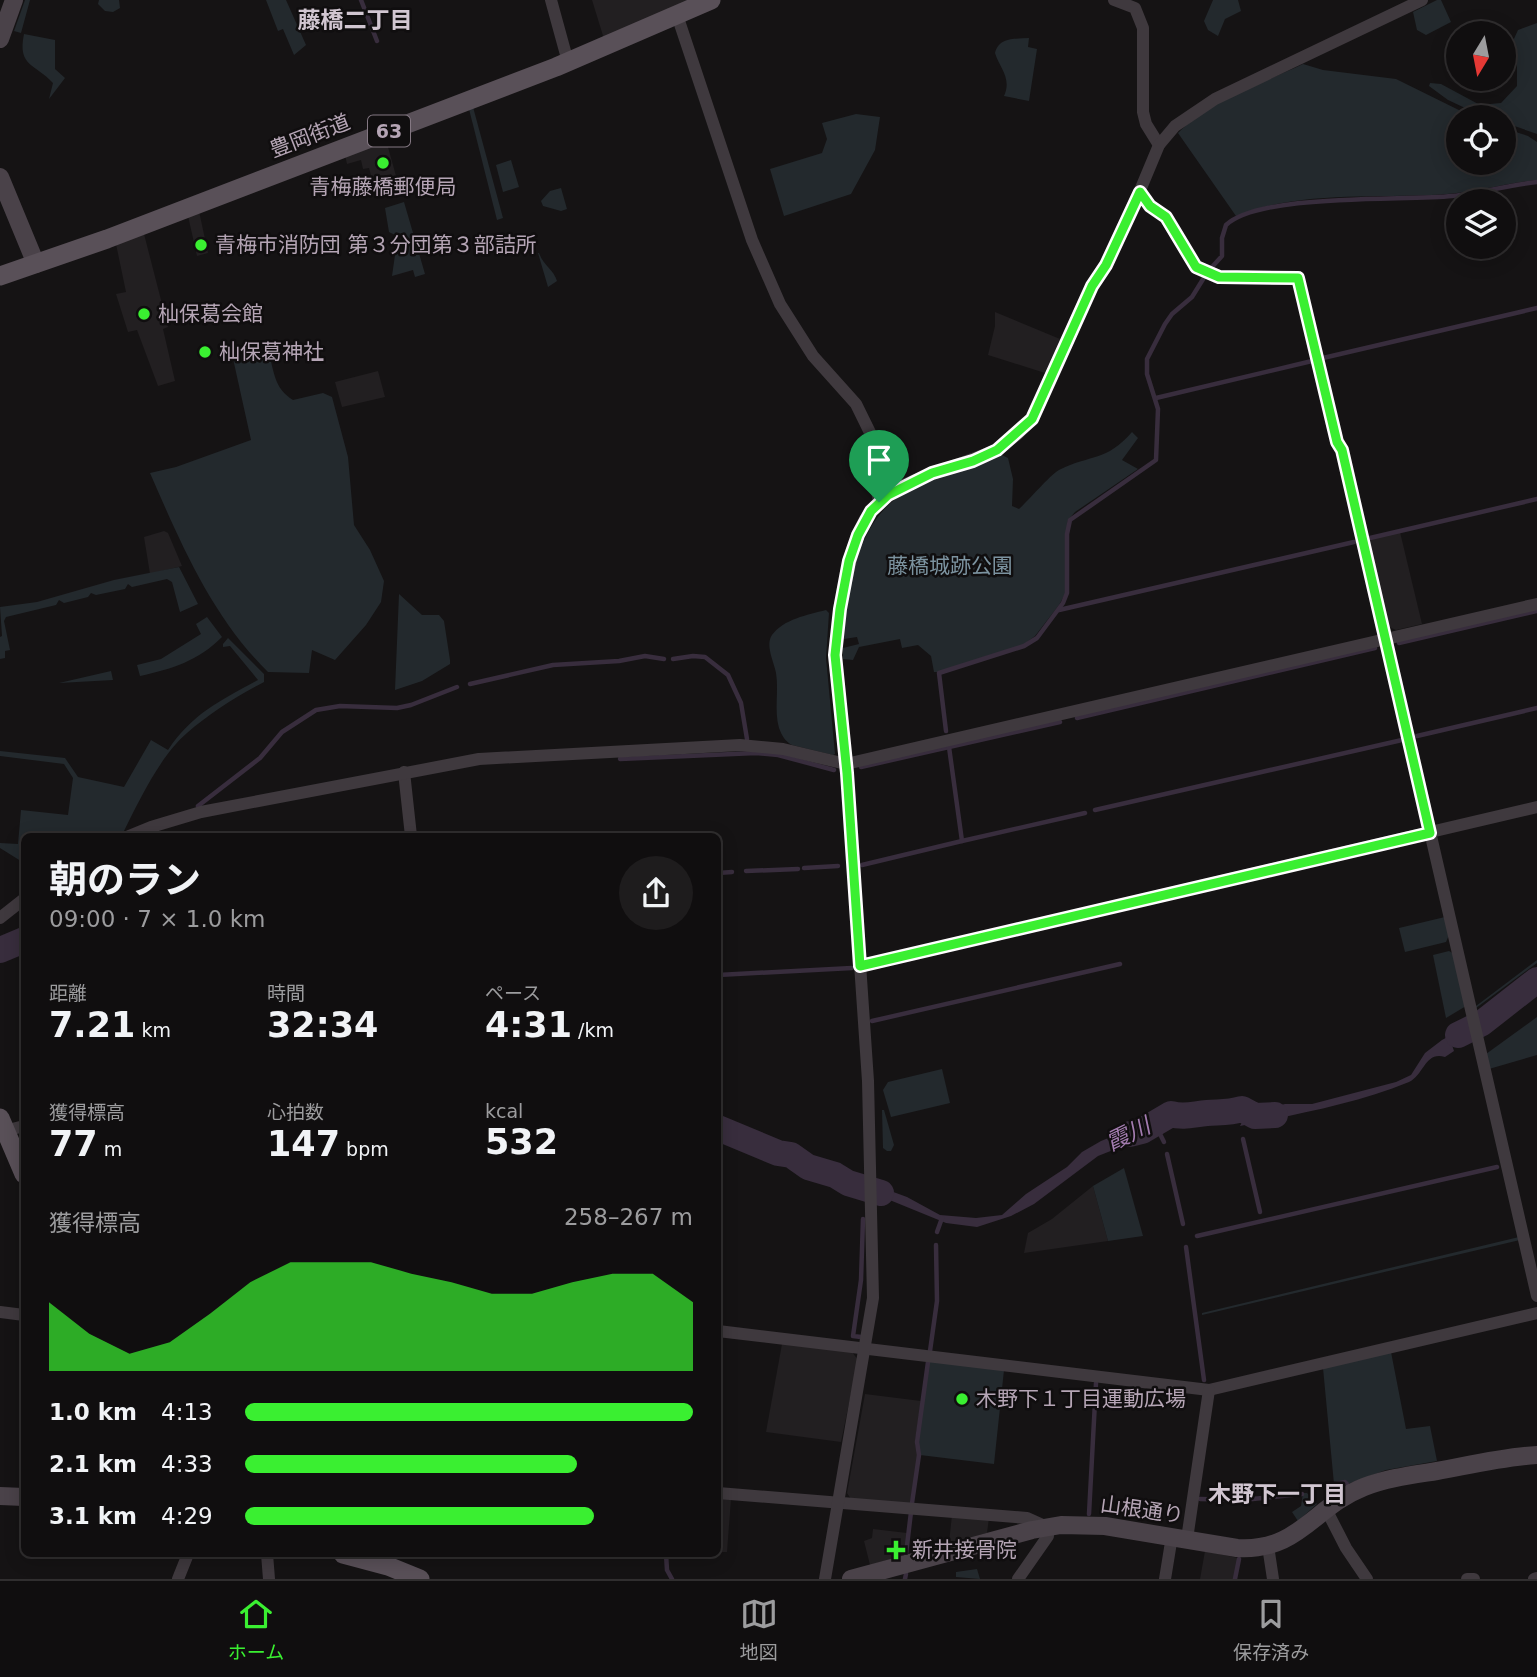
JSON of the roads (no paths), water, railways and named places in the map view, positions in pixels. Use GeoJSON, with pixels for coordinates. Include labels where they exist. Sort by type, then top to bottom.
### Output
{"type":"FeatureCollection","features":[{"type":"Feature","properties":{"kind":"main road","name":"豊岡街道"},"geometry":{"type":"LineString","coordinates":[[0,276],[568,62],[711,0]]}},
{"type":"Feature","properties":{"kind":"main road"},"geometry":{"type":"LineString","coordinates":[[7,1127],[21,1166]]}},
{"type":"Feature","properties":{"kind":"main road"},"geometry":{"type":"LineString","coordinates":[[354,1557],[419,1579]]}},
{"type":"Feature","properties":{"kind":"street"},"geometry":{"type":"LineString","coordinates":[[0,38],[14,0]]}},
{"type":"Feature","properties":{"kind":"street"},"geometry":{"type":"LineString","coordinates":[[551,0],[568,62]]}},
{"type":"Feature","properties":{"kind":"street"},"geometry":{"type":"LineString","coordinates":[[1114,0],[1135,8],[1143,27],[1143,111],[1146,124],[1159,145]]}},
{"type":"Feature","properties":{"kind":"street"},"geometry":{"type":"LineString","coordinates":[[825,1579],[873,1298],[872,1166],[860,966],[846,764],[835,665],[838,625],[854,545],[865,519],[879,502],[899,487],[997,450],[1026,426],[1037,410],[1092,286],[1106,265],[1159,145],[1183,118],[1206,104],[1422,0]]}},
{"type":"Feature","properties":{"kind":"street"},"geometry":{"type":"LineString","coordinates":[[677,15],[752,240],[780,304],[813,356],[856,404],[882,457],[876,486],[879,502]]}},
{"type":"Feature","properties":{"kind":"street"},"geometry":{"type":"LineString","coordinates":[[0,177],[36,264]]}},
{"type":"Feature","properties":{"kind":"street"},"geometry":{"type":"LineString","coordinates":[[1140,192],[1150,206],[1166,217],[1196,267],[1219,277],[1298,278],[1337,442],[1342,450],[1537,1296]]}},
{"type":"Feature","properties":{"kind":"street"},"geometry":{"type":"LineString","coordinates":[[136,833],[201,812],[479,759],[740,745],[771,747],[846,764],[1537,604]]}},
{"type":"Feature","properties":{"kind":"street"},"geometry":{"type":"LineString","coordinates":[[404,772],[411,833]]}},
{"type":"Feature","properties":{"kind":"street"},"geometry":{"type":"LineString","coordinates":[[860,966],[1537,807]]}},
{"type":"Feature","properties":{"kind":"street"},"geometry":{"type":"LineString","coordinates":[[0,918],[21,902]]}},
{"type":"Feature","properties":{"kind":"street"},"geometry":{"type":"LineString","coordinates":[[0,1312],[21,1315]]}},
{"type":"Feature","properties":{"kind":"street"},"geometry":{"type":"LineString","coordinates":[[721,1331],[1209,1390],[1537,1313]]}},
{"type":"Feature","properties":{"kind":"street"},"geometry":{"type":"LineString","coordinates":[[1166,1579],[1180,1538],[1209,1390]]}},
{"type":"Feature","properties":{"kind":"street","name":"山根通り"},"geometry":{"type":"LineString","coordinates":[[851,1579],[1046,1527],[1094,1525],[1237,1548],[1268,1546],[1295,1535],[1352,1492],[1378,1482],[1537,1455]]}},
{"type":"Feature","properties":{"kind":"street"},"geometry":{"type":"LineString","coordinates":[[721,1493],[1020,1517],[1046,1527],[1046,1541],[1018,1579]]}},
{"type":"Feature","properties":{"kind":"street"},"geometry":{"type":"LineString","coordinates":[[0,1496],[21,1497]]}},
{"type":"Feature","properties":{"kind":"street"},"geometry":{"type":"LineString","coordinates":[[1326,1509],[1346,1548],[1367,1579]]}},
{"type":"Feature","properties":{"kind":"street"},"geometry":{"type":"LineString","coordinates":[[1268,1546],[1273,1579]]}},
{"type":"Feature","properties":{"kind":"street"},"geometry":{"type":"LineString","coordinates":[[178,1579],[187,1557]]}},
{"type":"Feature","properties":{"kind":"street"},"geometry":{"type":"LineString","coordinates":[[267,1557],[269,1579]]}},
{"type":"Feature","properties":{"kind":"street"},"geometry":{"type":"LineString","coordinates":[[1466,1579],[1474,1579]]}},
{"type":"Feature","properties":{"kind":"water"},"geometry":{"type":"Polygon","coordinates":[[[1488,1018],[1482,1027],[1451,1042],[1454,1051],[1445,1057],[1433,1057],[1409,1082],[1347,1102],[1240,1126],[1247,1113],[1242,1109],[1268,1105],[1267,1110],[1272,1113],[1277,1106],[1285,1104],[1312,1104],[1396,1082],[1411,1075],[1425,1053],[1442,1040],[1488,1018]]]}},
{"type":"Feature","properties":{"kind":"water"},"geometry":{"type":"Polygon","coordinates":[[[1162,1121],[1146,1137],[1098,1156],[1034,1204],[1011,1216],[977,1227],[946,1223],[848,1183],[877,1186],[907,1197],[940,1215],[976,1218],[1002,1215],[1026,1194],[1067,1167],[1082,1152],[1101,1141],[1146,1123],[1162,1121]]]}},
{"type":"Feature","properties":{"kind":"waterway"},"geometry":{"type":"LineString","coordinates":[[361,0],[377,41]]}},
{"type":"Feature","properties":{"kind":"waterway"},"geometry":{"type":"LineString","coordinates":[[1212,267],[1222,256],[1222,238],[1226,225],[1243,215],[1269,208],[1333,200],[1452,196],[1537,182]]}},
{"type":"Feature","properties":{"kind":"waterway"},"geometry":{"type":"LineString","coordinates":[[946,731],[939,673],[1024,646],[1037,638],[1063,603],[1067,593],[1067,534],[1070,520],[1156,460],[1158,409],[1147,374],[1147,359],[1165,324],[1172,314],[1192,297],[1205,276]]}},
{"type":"Feature","properties":{"kind":"waterway"},"geometry":{"type":"LineString","coordinates":[[1323,358],[1537,308]]}},
{"type":"Feature","properties":{"kind":"waterway"},"geometry":{"type":"LineString","coordinates":[[1156,398],[1312,361]]}},
{"type":"Feature","properties":{"kind":"waterway"},"geometry":{"type":"LineString","coordinates":[[1370,538],[1537,499]]}},
{"type":"Feature","properties":{"kind":"waterway"},"geometry":{"type":"LineString","coordinates":[[1059,610],[1354,542]]}},
{"type":"Feature","properties":{"kind":"waterway"},"geometry":{"type":"LineString","coordinates":[[1399,643],[1537,611]]}},
{"type":"Feature","properties":{"kind":"waterway"},"geometry":{"type":"LineString","coordinates":[[1077,718],[1375,648]]}},
{"type":"Feature","properties":{"kind":"waterway"},"geometry":{"type":"LineString","coordinates":[[470,684],[553,665],[619,661],[645,656],[664,659]]}},
{"type":"Feature","properties":{"kind":"waterway"},"geometry":{"type":"LineString","coordinates":[[673,659],[705,657],[728,675],[741,703],[747,739]]}},
{"type":"Feature","properties":{"kind":"waterway"},"geometry":{"type":"LineString","coordinates":[[198,806],[260,758],[282,732],[316,710],[340,706],[397,708],[457,687]]}},
{"type":"Feature","properties":{"kind":"waterway"},"geometry":{"type":"LineString","coordinates":[[1417,736],[1537,708]]}},
{"type":"Feature","properties":{"kind":"waterway"},"geometry":{"type":"LineString","coordinates":[[861,767],[1060,722]]}},
{"type":"Feature","properties":{"kind":"waterway"},"geometry":{"type":"LineString","coordinates":[[1095,810],[1402,740]]}},
{"type":"Feature","properties":{"kind":"waterway"},"geometry":{"type":"LineString","coordinates":[[862,865],[962,841],[949,747]]}},
{"type":"Feature","properties":{"kind":"waterway"},"geometry":{"type":"LineString","coordinates":[[620,759],[756,753],[778,755],[834,770]]}},
{"type":"Feature","properties":{"kind":"waterway"},"geometry":{"type":"LineString","coordinates":[[962,841],[1085,813]]}},
{"type":"Feature","properties":{"kind":"waterway"},"geometry":{"type":"LineString","coordinates":[[804,868],[838,866]]}},
{"type":"Feature","properties":{"kind":"waterway"},"geometry":{"type":"LineString","coordinates":[[746,871],[798,869]]}},
{"type":"Feature","properties":{"kind":"waterway"},"geometry":{"type":"LineString","coordinates":[[721,873],[732,872]]}},
{"type":"Feature","properties":{"kind":"waterway","name":"霞川"},"geometry":{"type":"LineString","coordinates":[[0,950],[21,941]]}},
{"type":"Feature","properties":{"kind":"waterway"},"geometry":{"type":"LineString","coordinates":[[872,1021],[1120,964]]}},
{"type":"Feature","properties":{"kind":"waterway"},"geometry":{"type":"LineString","coordinates":[[721,975],[852,968]]}},
{"type":"Feature","properties":{"kind":"waterway","name":"霞川"},"geometry":{"type":"LineString","coordinates":[[1458,1035],[1482,1023],[1537,980]]}},
{"type":"Feature","properties":{"kind":"waterway","name":"霞川"},"geometry":{"type":"LineString","coordinates":[[1130,1134],[1142,1131],[1171,1114],[1185,1116],[1242,1109],[1255,1116],[1275,1115]]}},
{"type":"Feature","properties":{"kind":"waterway"},"geometry":{"type":"LineString","coordinates":[[1155,1124],[1164,1142]]}},
{"type":"Feature","properties":{"kind":"waterway","name":"霞川"},"geometry":{"type":"LineString","coordinates":[[721,1129],[778,1153],[791,1155],[808,1167],[835,1175],[848,1183],[881,1193]]}},
{"type":"Feature","properties":{"kind":"waterway"},"geometry":{"type":"LineString","coordinates":[[1243,1139],[1260,1212]]}},
{"type":"Feature","properties":{"kind":"waterway"},"geometry":{"type":"LineString","coordinates":[[1167,1154],[1183,1224]]}},
{"type":"Feature","properties":{"kind":"waterway"},"geometry":{"type":"LineString","coordinates":[[1197,1236],[1497,1167]]}},
{"type":"Feature","properties":{"kind":"waterway"},"geometry":{"type":"LineString","coordinates":[[937,1232],[942,1218]]}},
{"type":"Feature","properties":{"kind":"waterway"},"geometry":{"type":"LineString","coordinates":[[861,1337],[853,1336],[861,1280],[863,1219]]}},
{"type":"Feature","properties":{"kind":"waterway"},"geometry":{"type":"LineString","coordinates":[[930,1351],[937,1301],[936,1245]]}},
{"type":"Feature","properties":{"kind":"waterway"},"geometry":{"type":"LineString","coordinates":[[1186,1247],[1204,1380]]}},
{"type":"Feature","properties":{"kind":"waterway"},"geometry":{"type":"LineString","coordinates":[[912,1503],[928,1362]]}},
{"type":"Feature","properties":{"kind":"waterway"},"geometry":{"type":"LineString","coordinates":[[1089,1514],[1096,1383]]}},
{"type":"Feature","properties":{"kind":"waterway"},"geometry":{"type":"LineString","coordinates":[[1336,1484],[1347,1484]]}},
{"type":"Feature","properties":{"kind":"waterway"},"geometry":{"type":"LineString","coordinates":[[1200,1499],[1243,1500],[1302,1494]]}},
{"type":"Feature","properties":{"kind":"waterway"},"geometry":{"type":"LineString","coordinates":[[906,1554],[911,1512]]}},
{"type":"Feature","properties":{"kind":"waterway"},"geometry":{"type":"LineString","coordinates":[[666,1557],[667,1570],[672,1579]]}},
{"type":"Feature","properties":{"kind":"waterway"},"geometry":{"type":"LineString","coordinates":[[1235,1579],[1239,1559]]}},
{"type":"Feature","properties":{"kind":"waterway"},"geometry":{"type":"LineString","coordinates":[[905,1579],[906,1574]]}},
{"type":"Feature","properties":{"kind":"place","name":"青梅藤橋郵便局"},"geometry":{"type":"Point","coordinates":[383,163]}},
{"type":"Feature","properties":{"kind":"place","name":"青梅市消防団 第３分団第３部詰所"},"geometry":{"type":"Point","coordinates":[201,245]}},
{"type":"Feature","properties":{"kind":"place","name":"杣保葛会館"},"geometry":{"type":"Point","coordinates":[144,314]}},
{"type":"Feature","properties":{"kind":"place","name":"杣保葛神社"},"geometry":{"type":"Point","coordinates":[205,352]}},
{"type":"Feature","properties":{"kind":"place","name":"木野下１丁目運動広場"},"geometry":{"type":"Point","coordinates":[962,1399]}},
{"type":"Feature","properties":{"kind":"place","name":"新井接骨院"},"geometry":{"type":"Point","coordinates":[896,1550]}},
{"type":"Feature","properties":{"kind":"district","name":"藤橋二丁目"},"geometry":{"type":"Point","coordinates":[355,20]}},
{"type":"Feature","properties":{"kind":"district","name":"木野下一丁目"},"geometry":{"type":"Point","coordinates":[1277,1494]}},
{"type":"Feature","properties":{"kind":"park label","name":"藤橋城跡公園"},"geometry":{"type":"Point","coordinates":[950,566]}}]}
